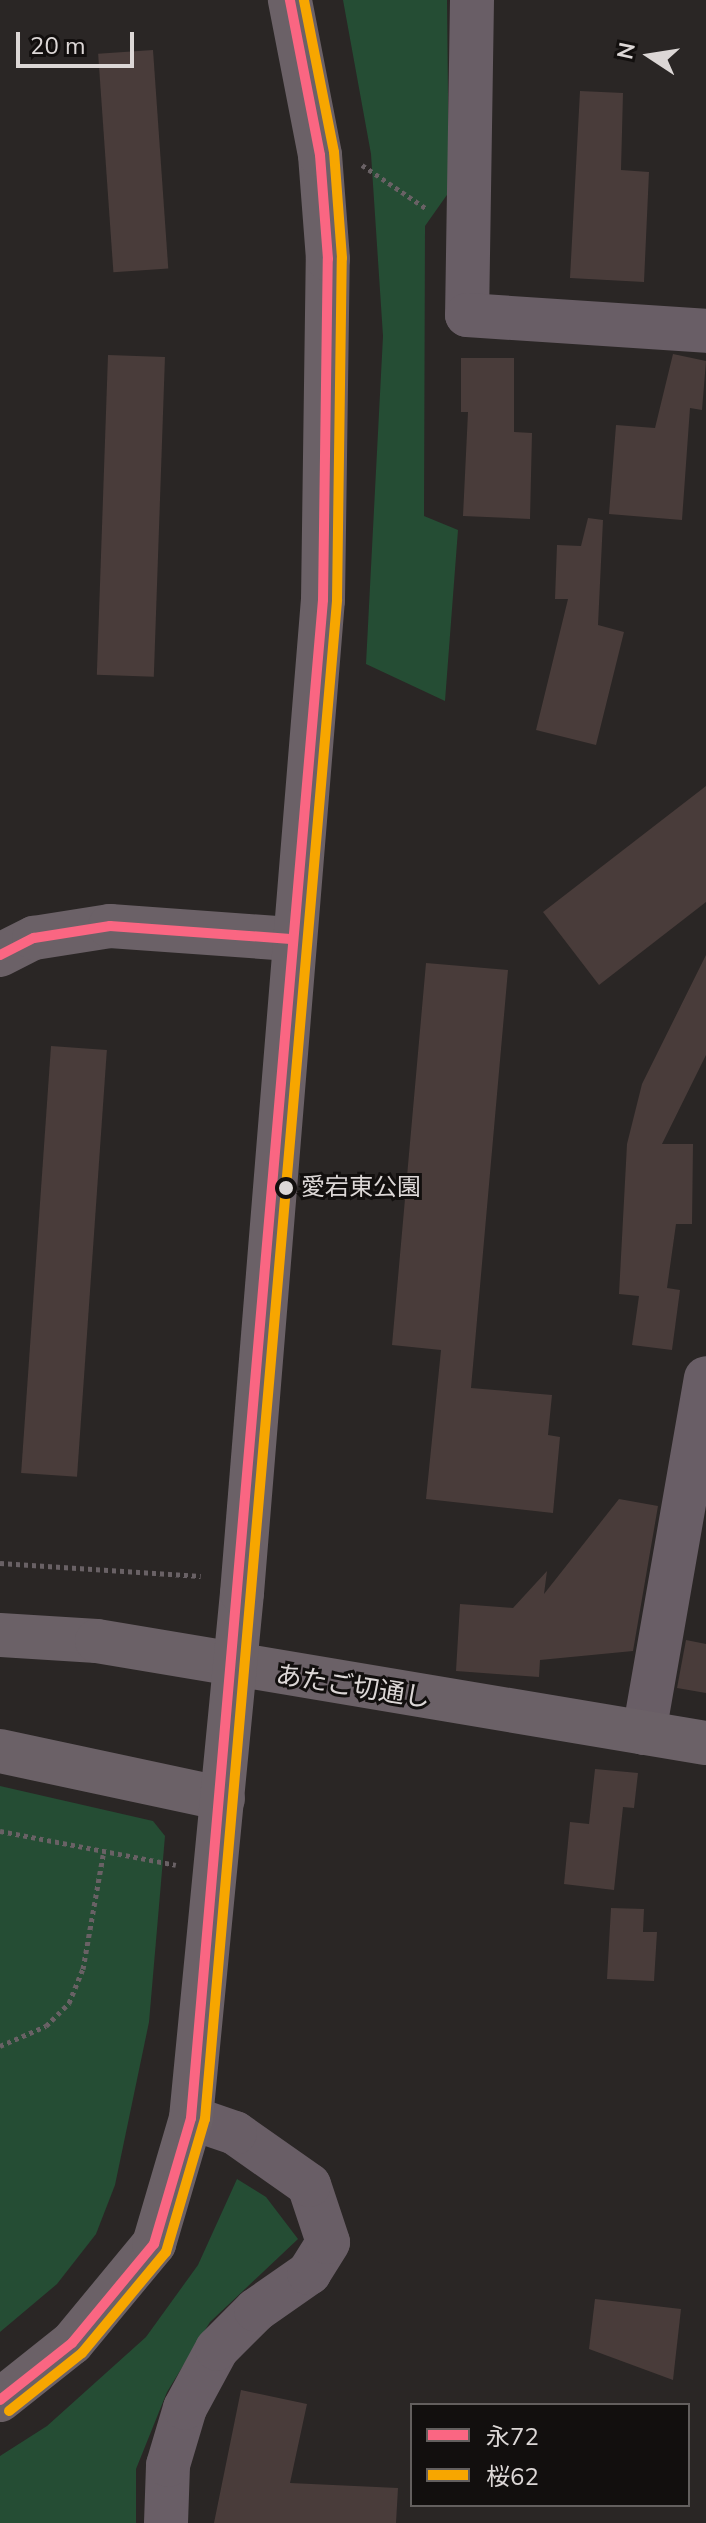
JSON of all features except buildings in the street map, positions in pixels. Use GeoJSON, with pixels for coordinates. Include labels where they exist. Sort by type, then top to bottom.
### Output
{"type":"FeatureCollection","features":[{"type":"Feature","properties":{"kind":"street"},"geometry":{"type":"LineString","coordinates":[[0,2400],[72,2343],[154,2244],[191,2118],[229,1743],[291,939],[323,600],[331,379],[320,155],[290,0]]}},
{"type":"Feature","properties":{"kind":"street"},"geometry":{"type":"LineString","coordinates":[[472,0],[467,315],[706,331]]}},
{"type":"Feature","properties":{"kind":"street"},"geometry":{"type":"LineString","coordinates":[[0,955],[34,938],[110,926],[291,939]]}},
{"type":"Feature","properties":{"kind":"street"},"geometry":{"type":"LineString","coordinates":[[644,1733],[706,1378]]}},
{"type":"Feature","properties":{"kind":"street","name":"あたご切通し"},"geometry":{"type":"LineString","coordinates":[[0,1635],[97,1641],[706,1743]]}},
{"type":"Feature","properties":{"kind":"street"},"geometry":{"type":"LineString","coordinates":[[0,1751],[223,1799]]}},
{"type":"Feature","properties":{"kind":"street"},"geometry":{"type":"LineString","coordinates":[[166,2523],[168,2465],[185,2408],[217,2349],[256,2310],[309,2273],[328,2242],[309,2185],[235,2133],[191,2118]]}},
{"type":"Feature","properties":{"kind":"path"},"geometry":{"type":"LineString","coordinates":[[360,164],[435,215]]}},
{"type":"Feature","properties":{"kind":"path"},"geometry":{"type":"LineString","coordinates":[[0,1563],[202,1576]]}},
{"type":"Feature","properties":{"kind":"path"},"geometry":{"type":"LineString","coordinates":[[0,1831],[103,1855],[177,1865]]}},
{"type":"Feature","properties":{"kind":"path"},"geometry":{"type":"LineString","coordinates":[[0,2046],[46,2026],[69,2003],[83,1969],[103,1855]]}},
{"type":"Feature","properties":{"kind":"green space"},"geometry":{"type":"Polygon","coordinates":[[[343,0],[447,0],[449,192],[425,226],[424,516],[458,530],[445,701],[366,664],[383,336],[371,154],[343,0]]]}},
{"type":"Feature","properties":{"kind":"green space"},"geometry":{"type":"Polygon","coordinates":[[[0,1786],[153,1821],[165,1836],[149,2022],[115,2185],[96,2234],[57,2284],[0,2332],[0,1786]]]}},
{"type":"Feature","properties":{"kind":"green space"},"geometry":{"type":"Polygon","coordinates":[[[237,2179],[266,2197],[298,2239],[210,2322],[167,2392],[136,2469],[136,2523],[0,2523],[0,2456],[47,2426],[146,2337],[198,2265],[237,2179]]]}},
{"type":"Feature","properties":{"kind":"transit line","name":"永72"},"geometry":{"type":"LineString","coordinates":[[0,2400],[72,2343],[154,2244],[191,2118],[323,600],[328,259],[320,155],[290,0]]}},
{"type":"Feature","properties":{"kind":"transit line","name":"桜62"},"geometry":{"type":"LineString","coordinates":[[9,2411],[82,2353],[166,2252],[205,2119],[337,600],[342,258],[334,152],[304,0]]}},
{"type":"Feature","properties":{"kind":"transit line","name":"永72"},"geometry":{"type":"LineString","coordinates":[[0,955],[34,938],[110,926],[291,939]]}},
{"type":"Feature","properties":{"kind":"place","name":"愛宕東公園"},"geometry":{"type":"Point","coordinates":[286,1188]}}]}
